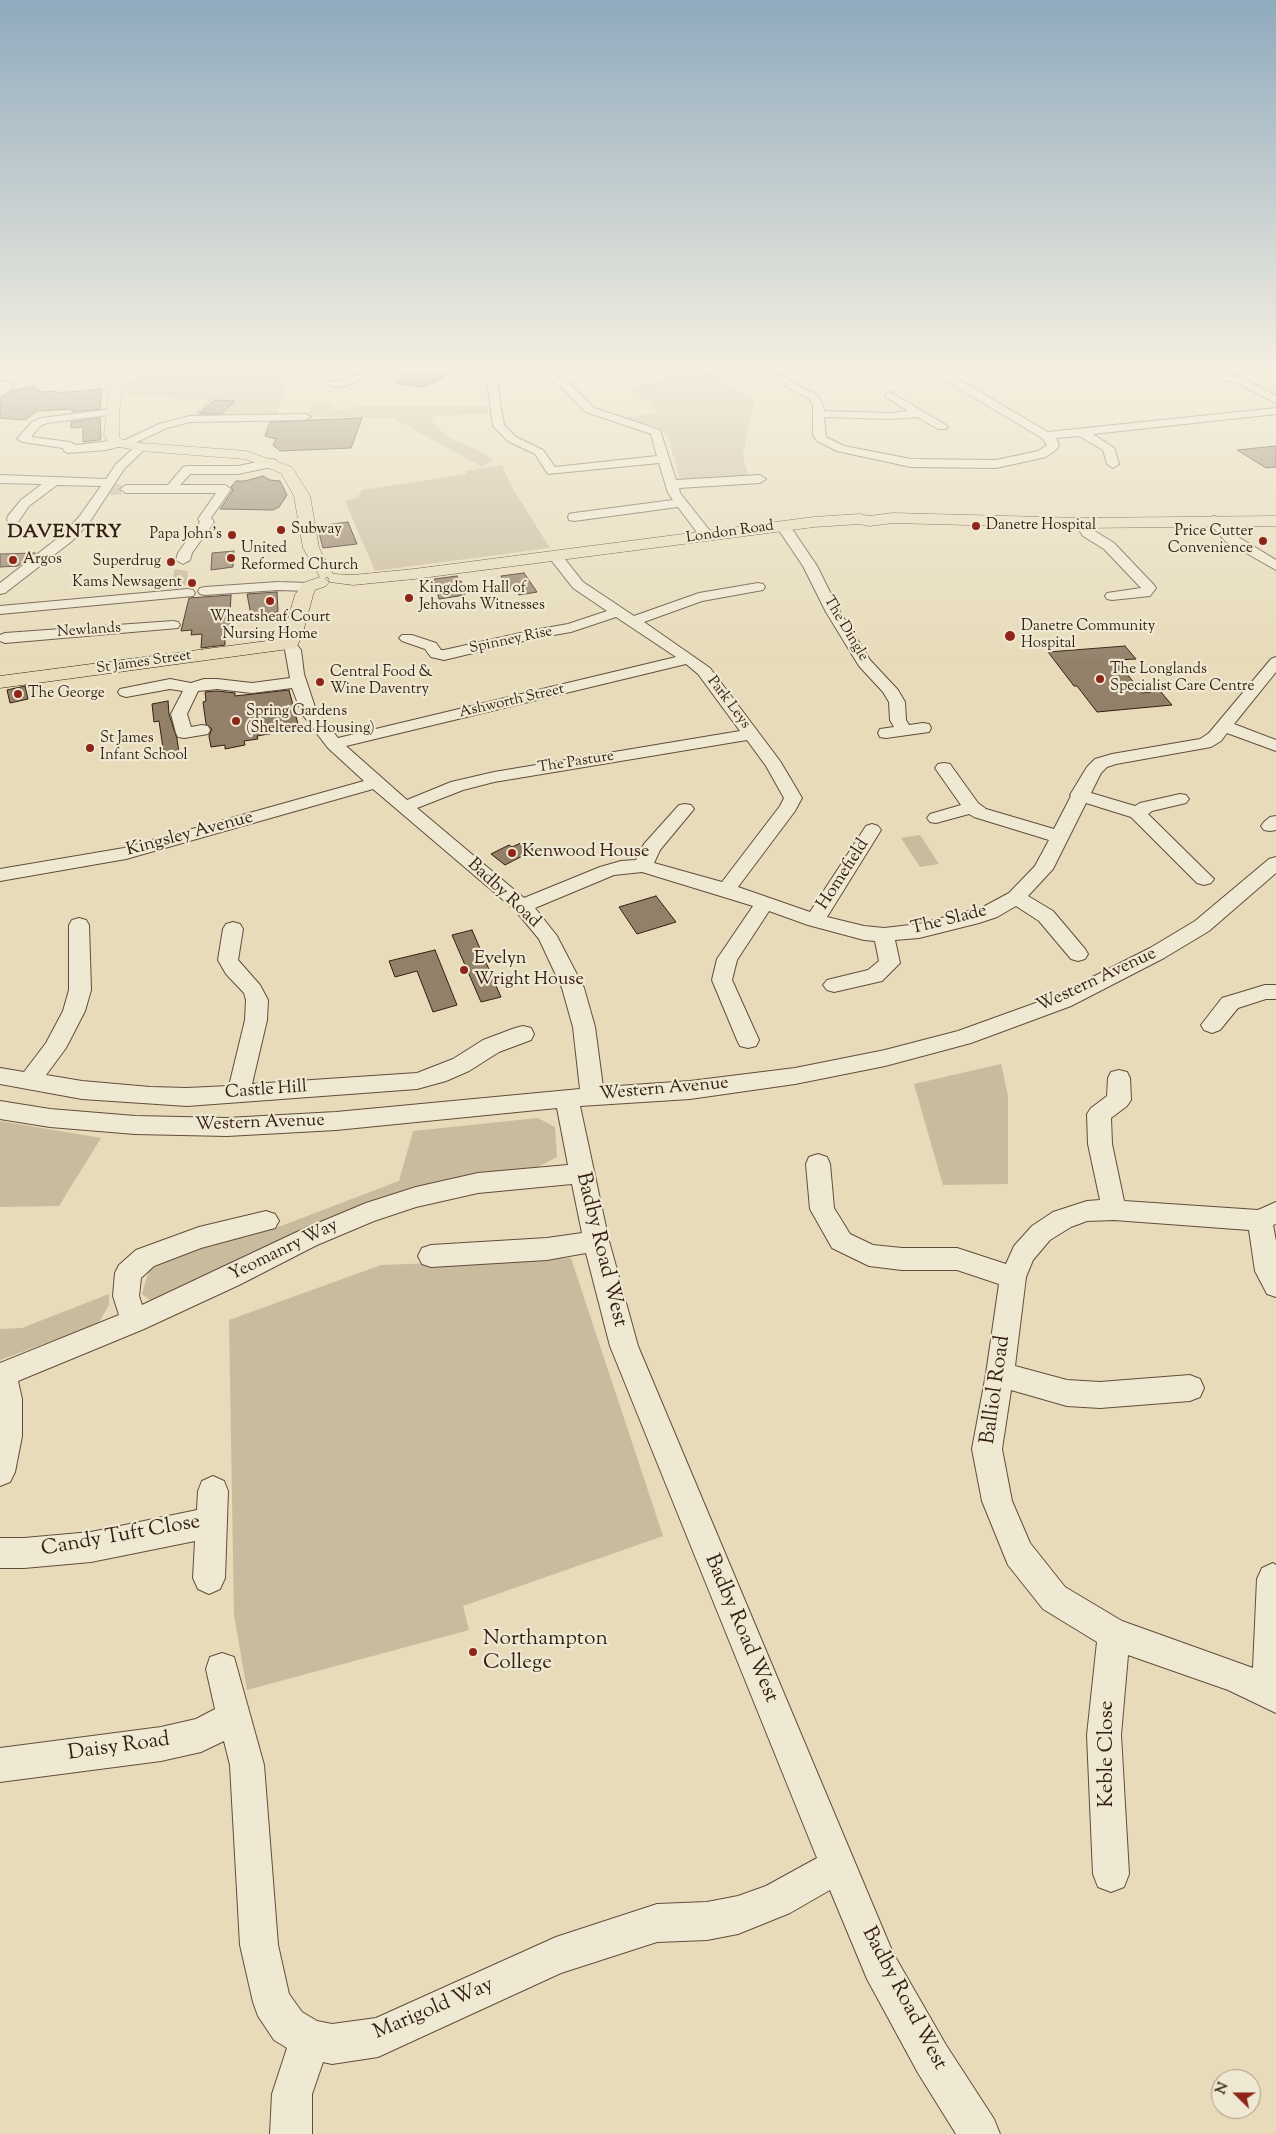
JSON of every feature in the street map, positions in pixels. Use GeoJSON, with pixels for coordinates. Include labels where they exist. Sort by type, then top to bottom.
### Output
{"type":"FeatureCollection","features":[{"type":"Feature","properties":{"kind":"main road"},"geometry":{"type":"LineString","coordinates":[[278,467],[287,470],[302,496],[311,548],[322,580],[304,595],[294,636],[288,644]]}},
{"type":"Feature","properties":{"kind":"main road","name":"London Road"},"geometry":{"type":"LineString","coordinates":[[322,580],[353,580],[555,556],[802,523],[860,519],[869,521],[893,518],[1081,523],[1276,520]]}},
{"type":"Feature","properties":{"kind":"main road","name":"St James Street"},"geometry":{"type":"LineString","coordinates":[[0,682],[288,644]]}},
{"type":"Feature","properties":{"kind":"street"},"geometry":{"type":"LineString","coordinates":[[0,590],[67,538],[84,520],[120,467]]}},
{"type":"Feature","properties":{"kind":"street"},"geometry":{"type":"LineString","coordinates":[[174,485],[189,467],[238,470],[257,467]]}},
{"type":"Feature","properties":{"kind":"street"},"geometry":{"type":"LineString","coordinates":[[549,467],[552,471],[587,467]]}},
{"type":"Feature","properties":{"kind":"street"},"geometry":{"type":"LineString","coordinates":[[666,467],[674,492],[707,536]]}},
{"type":"Feature","properties":{"kind":"street"},"geometry":{"type":"LineString","coordinates":[[671,484],[714,483],[760,478]]}},
{"type":"Feature","properties":{"kind":"street"},"geometry":{"type":"LineString","coordinates":[[0,479],[108,487]]}},
{"type":"Feature","properties":{"kind":"street"},"geometry":{"type":"LineString","coordinates":[[13,519],[26,503],[53,482]]}},
{"type":"Feature","properties":{"kind":"street"},"geometry":{"type":"LineString","coordinates":[[126,490],[225,489],[204,519],[207,522],[184,556]]}},
{"type":"Feature","properties":{"kind":"street"},"geometry":{"type":"LineString","coordinates":[[5,507],[26,503]]}},
{"type":"Feature","properties":{"kind":"street"},"geometry":{"type":"LineString","coordinates":[[574,517],[682,503]]}},
{"type":"Feature","properties":{"kind":"street"},"geometry":{"type":"LineString","coordinates":[[1213,520],[1230,538],[1276,566]]}},
{"type":"Feature","properties":{"kind":"street"},"geometry":{"type":"LineString","coordinates":[[1081,523],[1088,533],[1109,546],[1122,558],[1148,588],[1145,593],[1112,596]]}},
{"type":"Feature","properties":{"kind":"street","name":"The Dingle"},"geometry":{"type":"LineString","coordinates":[[783,526],[810,566],[833,612],[864,663],[890,690],[897,702],[898,720],[904,730]]}},
{"type":"Feature","properties":{"kind":"street","name":"Park Leys"},"geometry":{"type":"LineString","coordinates":[[555,556],[578,585],[690,659],[704,671],[774,765],[792,798],[789,806],[726,890]]}},
{"type":"Feature","properties":{"kind":"street"},"geometry":{"type":"LineString","coordinates":[[0,610],[181,590],[193,596],[200,595],[205,591],[278,586],[322,580]]}},
{"type":"Feature","properties":{"kind":"street"},"geometry":{"type":"LineString","coordinates":[[632,622],[699,598],[758,587]]}},
{"type":"Feature","properties":{"kind":"street","name":"Spinney Rise"},"geometry":{"type":"LineString","coordinates":[[407,638],[431,646],[436,654],[444,655],[534,634],[571,628],[617,612]]}},
{"type":"Feature","properties":{"kind":"street","name":"Newlands"},"geometry":{"type":"LineString","coordinates":[[4,638],[173,625]]}},
{"type":"Feature","properties":{"kind":"street","name":"Badby Road"},"geometry":{"type":"LineString","coordinates":[[288,644],[292,650],[308,711],[334,744],[376,783],[522,906],[547,936],[573,988],[584,1027],[593,1097]]}},
{"type":"Feature","properties":{"kind":"street","name":"Ashworth Street"},"geometry":{"type":"LineString","coordinates":[[334,744],[690,659]]}},
{"type":"Feature","properties":{"kind":"street","name":"The Slade"},"geometry":{"type":"LineString","coordinates":[[522,906],[607,871],[621,867],[643,866],[726,890],[815,920],[864,933],[884,935],[919,931],[972,918],[990,912],[1016,897],[1042,869],[1060,837],[1092,770],[1101,763],[1112,759],[1205,742],[1215,737],[1276,662]]}},
{"type":"Feature","properties":{"kind":"street"},"geometry":{"type":"LineString","coordinates":[[126,692],[170,684],[192,688],[204,684],[217,684],[252,688],[299,682]]}},
{"type":"Feature","properties":{"kind":"street"},"geometry":{"type":"LineString","coordinates":[[192,688],[180,714],[184,733],[202,730]]}},
{"type":"Feature","properties":{"kind":"street"},"geometry":{"type":"LineString","coordinates":[[1224,725],[1276,746]]}},
{"type":"Feature","properties":{"kind":"street"},"geometry":{"type":"LineString","coordinates":[[886,733],[923,728]]}},
{"type":"Feature","properties":{"kind":"street","name":"The Pasture"},"geometry":{"type":"LineString","coordinates":[[405,807],[457,786],[494,777],[750,734]]}},
{"type":"Feature","properties":{"kind":"street"},"geometry":{"type":"LineString","coordinates":[[944,768],[972,807],[980,812],[1060,837]]}},
{"type":"Feature","properties":{"kind":"street","name":"Kingsley Avenue"},"geometry":{"type":"LineString","coordinates":[[0,875],[126,853],[376,783]]}},
{"type":"Feature","properties":{"kind":"street"},"geometry":{"type":"LineString","coordinates":[[1079,795],[1137,813],[1204,880]]}},
{"type":"Feature","properties":{"kind":"street"},"geometry":{"type":"LineString","coordinates":[[1137,813],[1146,807],[1180,799]]}},
{"type":"Feature","properties":{"kind":"street"},"geometry":{"type":"LineString","coordinates":[[936,818],[972,807]]}},
{"type":"Feature","properties":{"kind":"street"},"geometry":{"type":"LineString","coordinates":[[643,866],[651,848],[686,809]]}},
{"type":"Feature","properties":{"kind":"street","name":"Homefield"},"geometry":{"type":"LineString","coordinates":[[815,920],[872,830]]}},
{"type":"Feature","properties":{"kind":"street","name":"Western Avenue"},"geometry":{"type":"LineString","coordinates":[[0,1110],[50,1118],[134,1126],[227,1127],[336,1121],[567,1098],[690,1090],[795,1076],[884,1058],[963,1037],[1063,1001],[1157,954],[1202,926],[1276,863]]}},
{"type":"Feature","properties":{"kind":"street"},"geometry":{"type":"LineString","coordinates":[[1016,897],[1046,916],[1078,954]]}},
{"type":"Feature","properties":{"kind":"street"},"geometry":{"type":"LineString","coordinates":[[748,1040],[722,980],[727,959],[766,903]]}},
{"type":"Feature","properties":{"kind":"street"},"geometry":{"type":"LineString","coordinates":[[29,1081],[55,1048],[74,1011],[80,990],[79,925]]}},
{"type":"Feature","properties":{"kind":"street"},"geometry":{"type":"LineString","coordinates":[[233,929],[228,960],[233,969],[253,990],[257,1000],[256,1020],[238,1094]]}},
{"type":"Feature","properties":{"kind":"street"},"geometry":{"type":"LineString","coordinates":[[834,985],[875,976],[890,964],[884,935]]}},
{"type":"Feature","properties":{"kind":"street"},"geometry":{"type":"LineString","coordinates":[[1212,1025],[1230,1003],[1265,992],[1276,992]]}},
{"type":"Feature","properties":{"kind":"street","name":"Castle Hill"},"geometry":{"type":"LineString","coordinates":[[0,1076],[82,1090],[187,1097],[417,1081],[438,1076],[491,1046],[523,1034]]}},
{"type":"Feature","properties":{"kind":"street"},"geometry":{"type":"LineString","coordinates":[[1114,1210],[1100,1144],[1100,1114],[1119,1100],[1119,1078]]}},
{"type":"Feature","properties":{"kind":"street","name":"Badby Road West"},"geometry":{"type":"LineString","coordinates":[[567,1098],[596,1241],[624,1346],[880,1966],[932,2059],[979,2134]]}},
{"type":"Feature","properties":{"kind":"street"},"geometry":{"type":"LineString","coordinates":[[818,1164],[822,1209],[840,1241],[869,1255],[902,1259],[957,1260],[1013,1277]]}},
{"type":"Feature","properties":{"kind":"street","name":"Yeomanry Way"},"geometry":{"type":"LineString","coordinates":[[2,1375],[134,1321],[230,1277],[308,1238],[366,1213],[416,1197],[478,1183],[581,1173]]}},
{"type":"Feature","properties":{"kind":"street","name":"Balliol Road"},"geometry":{"type":"LineString","coordinates":[[1268,1216],[1114,1210],[1088,1212],[1062,1218],[1041,1233],[1023,1254],[1013,1277],[1000,1374],[987,1449],[997,1501],[1019,1554],[1054,1598],[1114,1634],[1231,1675],[1272,1694]]}},
{"type":"Feature","properties":{"kind":"street"},"geometry":{"type":"LineString","coordinates":[[1268,1216],[1268,1271],[1276,1286]]}},
{"type":"Feature","properties":{"kind":"street"},"geometry":{"type":"LineString","coordinates":[[134,1321],[126,1296],[128,1274],[145,1258],[199,1238],[266,1221]]}},
{"type":"Feature","properties":{"kind":"street"},"geometry":{"type":"LineString","coordinates":[[431,1256],[547,1249],[596,1241]]}},
{"type":"Feature","properties":{"kind":"street"},"geometry":{"type":"LineString","coordinates":[[1000,1374],[1067,1393],[1100,1395],[1190,1388]]}},
{"type":"Feature","properties":{"kind":"street"},"geometry":{"type":"LineString","coordinates":[[0,1472],[8,1436],[8,1399],[2,1375]]}},
{"type":"Feature","properties":{"kind":"street","name":"Candy Tuft Close"},"geometry":{"type":"LineString","coordinates":[[208,1578],[214,1491]]}},
{"type":"Feature","properties":{"kind":"street","name":"Candy Tuft Close"},"geometry":{"type":"LineString","coordinates":[[0,1553],[24,1553],[91,1547],[212,1522]]}},
{"type":"Feature","properties":{"kind":"street"},"geometry":{"type":"LineString","coordinates":[[1272,1694],[1273,1579]]}},
{"type":"Feature","properties":{"kind":"street","name":"Keble Close"},"geometry":{"type":"LineString","coordinates":[[1111,1874],[1104,1734],[1114,1634]]}},
{"type":"Feature","properties":{"kind":"street","name":"Marigold Way"},"geometry":{"type":"LineString","coordinates":[[222,1669],[247,1765],[259,1945],[272,2002],[288,2026],[310,2039],[332,2044],[378,2037],[556,1956],[657,1923],[707,1921],[738,1916],[777,1900],[838,1866]]}},
{"type":"Feature","properties":{"kind":"street","name":"Daisy Road"},"geometry":{"type":"LineString","coordinates":[[0,1764],[161,1744],[201,1735],[234,1717]]}},
{"type":"Feature","properties":{"kind":"street"},"geometry":{"type":"LineString","coordinates":[[291,2134],[292,2094],[310,2039]]}},
{"type":"Feature","properties":{"kind":"shaded area"},"geometry":{"type":"Polygon","coordinates":[[[503,467],[513,489],[550,548],[375,571],[345,501],[357,498],[362,490],[467,474],[465,471],[503,467]]]}},
{"type":"Feature","properties":{"kind":"shaded area"},"geometry":{"type":"Polygon","coordinates":[[[676,467],[746,467],[748,476],[720,481],[680,481],[676,467]]]}},
{"type":"Feature","properties":{"kind":"shaded area"},"geometry":{"type":"Polygon","coordinates":[[[920,835],[939,864],[920,867],[901,838],[920,835]]]}},
{"type":"Feature","properties":{"kind":"shaded area"},"geometry":{"type":"Polygon","coordinates":[[[1001,1064],[1008,1096],[1008,1184],[943,1185],[914,1084],[1001,1064]]]}},
{"type":"Feature","properties":{"kind":"shaded area"},"geometry":{"type":"Polygon","coordinates":[[[538,1118],[555,1127],[557,1157],[538,1167],[482,1173],[154,1303],[142,1294],[149,1270],[174,1255],[281,1226],[399,1181],[413,1131],[538,1118]]]}},
{"type":"Feature","properties":{"kind":"shaded area"},"geometry":{"type":"Polygon","coordinates":[[[0,1121],[101,1138],[59,1206],[0,1207],[0,1121]]]}},
{"type":"Feature","properties":{"kind":"shaded area"},"geometry":{"type":"Polygon","coordinates":[[[571,1258],[663,1536],[463,1606],[469,1630],[247,1690],[234,1615],[229,1320],[381,1265],[571,1258]]]}},
{"type":"Feature","properties":{"kind":"shaded area"},"geometry":{"type":"Polygon","coordinates":[[[109,1294],[109,1305],[98,1324],[0,1360],[0,1329],[22,1328],[109,1294]]]}},
{"type":"Feature","properties":{"kind":"building"},"geometry":{"type":"Polygon","coordinates":[[[263,476],[270,480],[280,481],[287,495],[279,507],[273,510],[220,509],[233,490],[231,487],[236,481],[245,481],[263,476]]]}},
{"type":"Feature","properties":{"kind":"building"},"geometry":{"type":"Polygon","coordinates":[[[348,522],[357,544],[323,548],[317,526],[348,522]]]}},
{"type":"Feature","properties":{"kind":"building","name":"United Reformed Church"},"geometry":{"type":"Polygon","coordinates":[[[234,551],[233,567],[211,570],[212,553],[234,551]]]}},
{"type":"Feature","properties":{"kind":"building","name":"Argos"},"geometry":{"type":"Polygon","coordinates":[[[35,553],[18,566],[0,567],[0,554],[35,553]]]}},
{"type":"Feature","properties":{"kind":"building"},"geometry":{"type":"Polygon","coordinates":[[[524,573],[537,592],[519,595],[515,590],[510,591],[501,576],[524,573]]]}},
{"type":"Feature","properties":{"kind":"building"},"geometry":{"type":"Polygon","coordinates":[[[457,576],[459,581],[461,581],[466,593],[464,593],[465,595],[439,599],[434,579],[457,576]]]}},
{"type":"Feature","properties":{"kind":"building"},"geometry":{"type":"Polygon","coordinates":[[[277,592],[278,612],[251,615],[247,594],[277,592]]]}},
{"type":"Feature","properties":{"kind":"building"},"geometry":{"type":"Polygon","coordinates":[[[231,595],[229,635],[225,636],[225,645],[201,648],[202,634],[191,635],[192,630],[181,631],[189,598],[231,595]]]}},
{"type":"Feature","properties":{"kind":"building","name":"The Longlands Specialist Care Centre"},"geometry":{"type":"Polygon","coordinates":[[[1125,646],[1136,659],[1116,660],[1142,693],[1160,691],[1172,705],[1097,712],[1048,652],[1125,646]]]}},
{"type":"Feature","properties":{"kind":"building","name":"The George"},"geometry":{"type":"Polygon","coordinates":[[[25,686],[28,699],[10,703],[7,690],[25,686]]]}},
{"type":"Feature","properties":{"kind":"building","name":"Spring Gardens (Sheltered Housing)"},"geometry":{"type":"Polygon","coordinates":[[[289,690],[298,724],[285,727],[286,731],[257,736],[258,739],[244,741],[245,745],[225,749],[225,745],[211,747],[209,736],[212,729],[206,724],[203,702],[206,701],[205,692],[235,693],[235,696],[289,690]]]}},
{"type":"Feature","properties":{"kind":"building"},"geometry":{"type":"Polygon","coordinates":[[[168,701],[169,714],[177,739],[179,753],[164,755],[159,721],[154,722],[152,704],[168,701]]]}},
{"type":"Feature","properties":{"kind":"building","name":"Kenwood House"},"geometry":{"type":"Polygon","coordinates":[[[523,842],[534,850],[505,865],[491,854],[509,845],[512,847],[523,842]]]}},
{"type":"Feature","properties":{"kind":"building"},"geometry":{"type":"Polygon","coordinates":[[[656,896],[676,922],[637,934],[619,907],[656,896]]]}},
{"type":"Feature","properties":{"kind":"building"},"geometry":{"type":"Polygon","coordinates":[[[472,930],[501,997],[481,1002],[452,935],[472,930]]]}},
{"type":"Feature","properties":{"kind":"building"},"geometry":{"type":"Polygon","coordinates":[[[435,950],[457,1005],[433,1012],[417,971],[395,977],[389,961],[435,950]]]}},
{"type":"Feature","properties":{"kind":"tunnel"},"geometry":{"type":"LineString","coordinates":[[110,490],[126,489]]}},
{"type":"Feature","properties":{"kind":"tunnel"},"geometry":{"type":"LineString","coordinates":[[179,584],[183,560]]}},
{"type":"Feature","properties":{"kind":"place","name":"Danetre Hospital"},"geometry":{"type":"Point","coordinates":[976,526]}},
{"type":"Feature","properties":{"kind":"place","name":"Subway"},"geometry":{"type":"Point","coordinates":[281,530]}},
{"type":"Feature","properties":{"kind":"place","name":"Papa John's"},"geometry":{"type":"Point","coordinates":[232,535]}},
{"type":"Feature","properties":{"kind":"place","name":"Price Cutter Convenience"},"geometry":{"type":"Point","coordinates":[1263,541]}},
{"type":"Feature","properties":{"kind":"place","name":"United Reformed Church"},"geometry":{"type":"Point","coordinates":[231,558]}},
{"type":"Feature","properties":{"kind":"place","name":"Argos"},"geometry":{"type":"Point","coordinates":[13,560]}},
{"type":"Feature","properties":{"kind":"place","name":"Superdrug"},"geometry":{"type":"Point","coordinates":[171,562]}},
{"type":"Feature","properties":{"kind":"place","name":"Kams Newsagent"},"geometry":{"type":"Point","coordinates":[192,583]}},
{"type":"Feature","properties":{"kind":"place","name":"Kingdom Hall of Jehovahs Witnesses"},"geometry":{"type":"Point","coordinates":[409,598]}},
{"type":"Feature","properties":{"kind":"place","name":"Wheatsheaf Court Nursing Home"},"geometry":{"type":"Point","coordinates":[270,601]}},
{"type":"Feature","properties":{"kind":"place","name":"Danetre Community Hospital"},"geometry":{"type":"Point","coordinates":[1010,636]}},
{"type":"Feature","properties":{"kind":"place","name":"The Longlands Specialist Care Centre"},"geometry":{"type":"Point","coordinates":[1100,679]}},
{"type":"Feature","properties":{"kind":"place","name":"Central Food & Wine Daventry"},"geometry":{"type":"Point","coordinates":[320,682]}},
{"type":"Feature","properties":{"kind":"place","name":"The George"},"geometry":{"type":"Point","coordinates":[18,694]}},
{"type":"Feature","properties":{"kind":"place","name":"Spring Gardens (Sheltered Housing)"},"geometry":{"type":"Point","coordinates":[236,721]}},
{"type":"Feature","properties":{"kind":"place","name":"St James Infant School"},"geometry":{"type":"Point","coordinates":[90,748]}},
{"type":"Feature","properties":{"kind":"place","name":"Kenwood House"},"geometry":{"type":"Point","coordinates":[512,853]}},
{"type":"Feature","properties":{"kind":"place","name":"Evelyn Wright House"},"geometry":{"type":"Point","coordinates":[464,970]}},
{"type":"Feature","properties":{"kind":"place","name":"Northampton College"},"geometry":{"type":"Point","coordinates":[473,1652]}},
{"type":"Feature","properties":{"kind":"district","name":"DAVENTRY"},"geometry":{"type":"Point","coordinates":[65,534]}}]}
